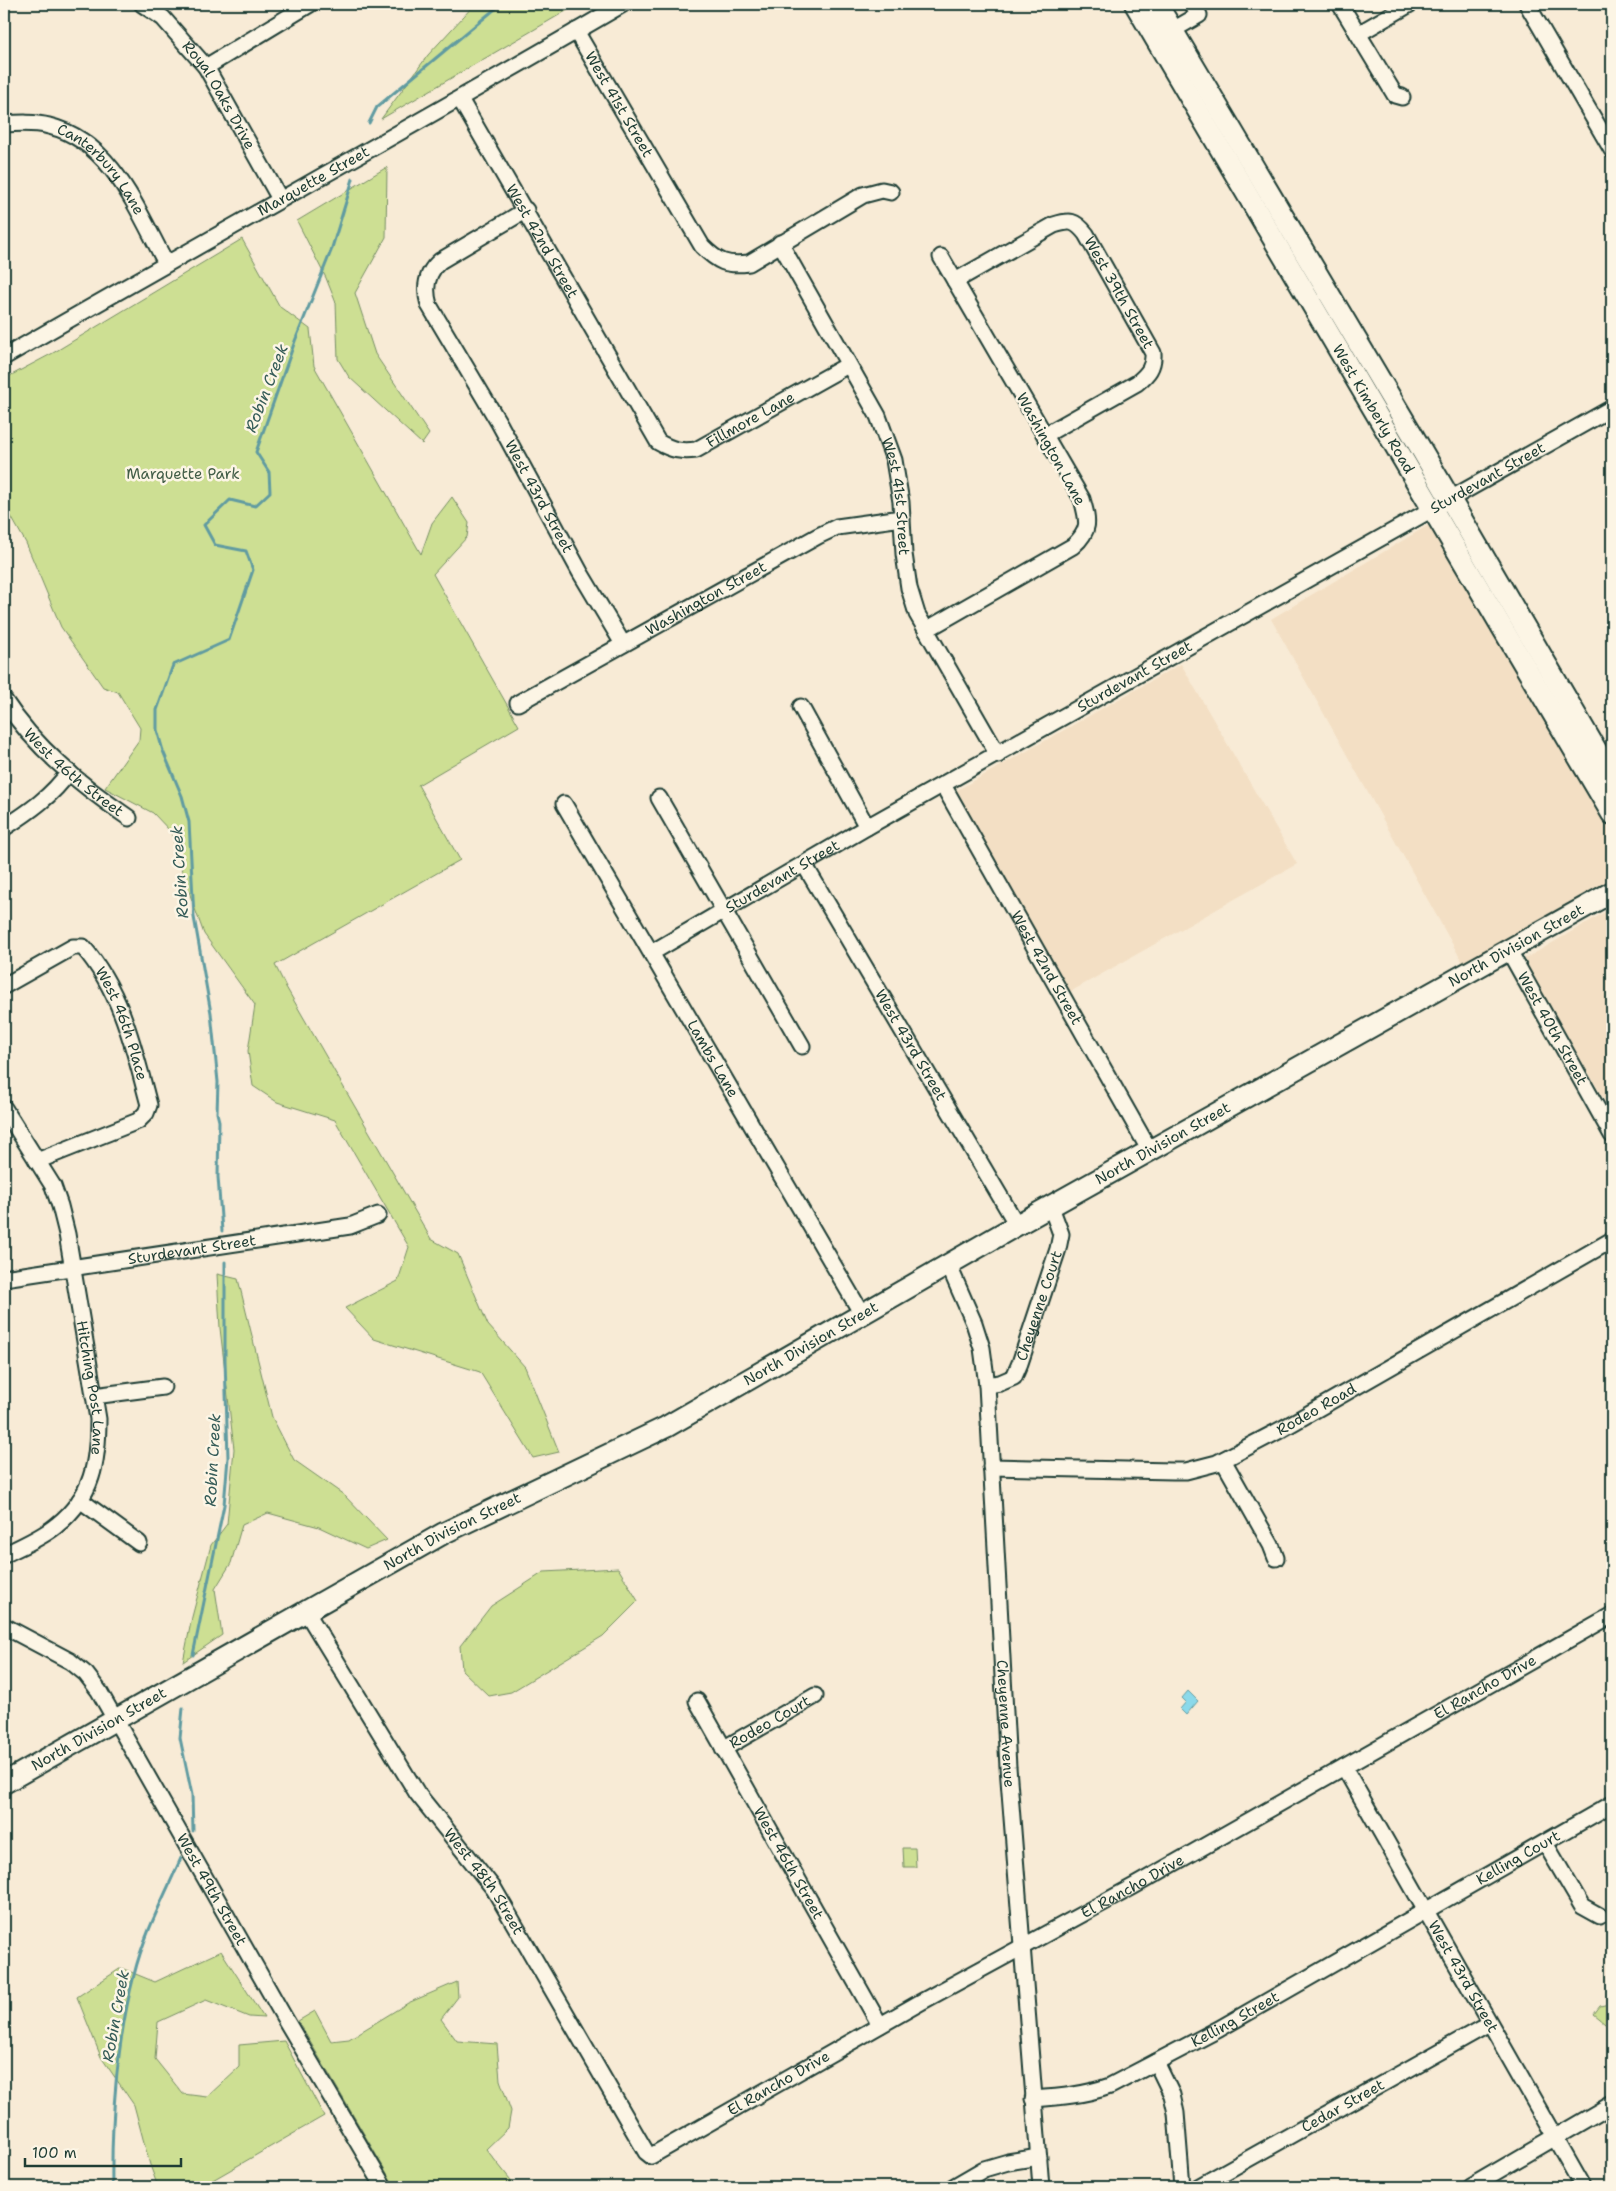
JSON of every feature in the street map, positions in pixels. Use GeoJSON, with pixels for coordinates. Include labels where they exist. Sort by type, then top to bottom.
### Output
{"type":"FeatureCollection","features":[{"type":"Feature","properties":{"kind":"main road","name":"West Kimberly Road"},"geometry":{"type":"LineString","coordinates":[[1135,4],[1612,814]]}},
{"type":"Feature","properties":{"kind":"main road","name":"West Kimberly Road"},"geometry":{"type":"LineString","coordinates":[[1157,4],[1451,500],[1612,778]]}},
{"type":"Feature","properties":{"kind":"main road","name":"North Division Street"},"geometry":{"type":"LineString","coordinates":[[4,1783],[444,1533],[666,1427],[1017,1226],[1612,892]]}},
{"type":"Feature","properties":{"kind":"street","name":"Royal Oaks Drive"},"geometry":{"type":"LineString","coordinates":[[142,4],[163,18],[206,67],[280,199]]}},
{"type":"Feature","properties":{"kind":"street"},"geometry":{"type":"LineString","coordinates":[[206,67],[310,4]]}},
{"type":"Feature","properties":{"kind":"street","name":"Marquette Street"},"geometry":{"type":"LineString","coordinates":[[4,357],[166,263],[460,99],[623,4]]}},
{"type":"Feature","properties":{"kind":"street"},"geometry":{"type":"LineString","coordinates":[[1173,30],[1199,15],[1192,4]]}},
{"type":"Feature","properties":{"kind":"street"},"geometry":{"type":"LineString","coordinates":[[1340,4],[1395,95],[1402,97]]}},
{"type":"Feature","properties":{"kind":"street"},"geometry":{"type":"LineString","coordinates":[[1358,34],[1410,4]]}},
{"type":"Feature","properties":{"kind":"street"},"geometry":{"type":"LineString","coordinates":[[1527,4],[1612,150]]}},
{"type":"Feature","properties":{"kind":"street","name":"West 41st Street"},"geometry":{"type":"LineString","coordinates":[[576,31],[702,246],[713,257],[734,265],[749,262],[863,196],[882,190],[891,192]]}},
{"type":"Feature","properties":{"kind":"street","name":"West 42nd Street"},"geometry":{"type":"LineString","coordinates":[[460,99],[624,381]]}},
{"type":"Feature","properties":{"kind":"street","name":"Canterbury Lane"},"geometry":{"type":"LineString","coordinates":[[4,124],[31,123],[49,126],[70,133],[98,152],[118,174],[166,263]]}},
{"type":"Feature","properties":{"kind":"street","name":"West 43rd Street"},"geometry":{"type":"LineString","coordinates":[[526,210],[440,260],[432,268],[428,278],[426,293],[429,306],[499,423],[580,572],[623,644]]}},
{"type":"Feature","properties":{"kind":"street","name":"West 39th Street"},"geometry":{"type":"LineString","coordinates":[[955,281],[1054,225],[1067,221],[1078,224],[1086,234],[1153,352],[1153,364],[1146,376],[1137,383],[1045,435]]}},
{"type":"Feature","properties":{"kind":"street","name":"West 41st Street"},"geometry":{"type":"LineString","coordinates":[[780,243],[878,416],[894,460],[909,588],[917,614],[998,755]]}},
{"type":"Feature","properties":{"kind":"street","name":"Washington Lane"},"geometry":{"type":"LineString","coordinates":[[926,630],[1073,546],[1083,537],[1088,522],[1082,499],[941,257]]}},
{"type":"Feature","properties":{"kind":"street","name":"Fillmore Lane"},"geometry":{"type":"LineString","coordinates":[[624,381],[658,442],[670,449],[681,452],[696,450],[848,365]]}},
{"type":"Feature","properties":{"kind":"street","name":"Sturdevant Street"},"geometry":{"type":"LineString","coordinates":[[658,950],[868,827],[1434,511],[1612,408]]}},
{"type":"Feature","properties":{"kind":"street","name":"Washington Street"},"geometry":{"type":"LineString","coordinates":[[518,703],[818,536],[837,527],[902,518]]}},
{"type":"Feature","properties":{"kind":"street","name":"West 46th Street"},"geometry":{"type":"LineString","coordinates":[[4,700],[39,746],[98,797],[129,818]]}},
{"type":"Feature","properties":{"kind":"street"},"geometry":{"type":"LineString","coordinates":[[801,707],[868,827]]}},
{"type":"Feature","properties":{"kind":"street"},"geometry":{"type":"LineString","coordinates":[[4,828],[35,808],[59,786],[69,772]]}},
{"type":"Feature","properties":{"kind":"street","name":"West 42nd Street"},"geometry":{"type":"LineString","coordinates":[[943,785],[1150,1151]]}},
{"type":"Feature","properties":{"kind":"street"},"geometry":{"type":"LineString","coordinates":[[659,798],[802,1046]]}},
{"type":"Feature","properties":{"kind":"street","name":"Lambs Lane"},"geometry":{"type":"LineString","coordinates":[[564,804],[862,1314]]}},
{"type":"Feature","properties":{"kind":"street","name":"West 43rd Street"},"geometry":{"type":"LineString","coordinates":[[804,864],[1017,1226]]}},
{"type":"Feature","properties":{"kind":"street","name":"West 46th Place"},"geometry":{"type":"LineString","coordinates":[[4,986],[73,947],[83,947],[93,959],[120,1004],[149,1105],[146,1113],[138,1121],[37,1161]]}},
{"type":"Feature","properties":{"kind":"street","name":"West 40th Street"},"geometry":{"type":"LineString","coordinates":[[1508,949],[1612,1135]]}},
{"type":"Feature","properties":{"kind":"street","name":"Hitching Post Lane"},"geometry":{"type":"LineString","coordinates":[[4,1108],[52,1186],[60,1206],[98,1419],[98,1447],[91,1482],[75,1508],[56,1526],[4,1555]]}},
{"type":"Feature","properties":{"kind":"street","name":"Cheyenne Court"},"geometry":{"type":"LineString","coordinates":[[987,1385],[1000,1383],[1014,1377],[1020,1362],[1058,1250],[1061,1234],[1051,1207]]}},
{"type":"Feature","properties":{"kind":"street","name":"Sturdevant Street"},"geometry":{"type":"LineString","coordinates":[[4,1278],[350,1226],[378,1215]]}},
{"type":"Feature","properties":{"kind":"street","name":"Rodeo Road"},"geometry":{"type":"LineString","coordinates":[[991,1467],[1186,1471],[1217,1463],[1290,1424],[1612,1240]]}},
{"type":"Feature","properties":{"kind":"street","name":"Cheyenne Avenue"},"geometry":{"type":"LineString","coordinates":[[949,1266],[974,1323],[982,1348],[987,1385],[1007,1758],[1041,2187]]}},
{"type":"Feature","properties":{"kind":"street"},"geometry":{"type":"LineString","coordinates":[[94,1396],[163,1387]]}},
{"type":"Feature","properties":{"kind":"street"},"geometry":{"type":"LineString","coordinates":[[1223,1460],[1271,1545],[1276,1558]]}},
{"type":"Feature","properties":{"kind":"street"},"geometry":{"type":"LineString","coordinates":[[80,1500],[139,1543]]}},
{"type":"Feature","properties":{"kind":"street","name":"West 48th Street"},"geometry":{"type":"LineString","coordinates":[[307,1612],[417,1793],[494,1889],[636,2136],[646,2152],[651,2156]]}},
{"type":"Feature","properties":{"kind":"street","name":"El Rancho Drive"},"geometry":{"type":"LineString","coordinates":[[651,2156],[880,2025],[1142,1881],[1612,1615]]}},
{"type":"Feature","properties":{"kind":"street","name":"West 49th Street"},"geometry":{"type":"LineString","coordinates":[[4,1626],[70,1661],[86,1674],[116,1721],[284,2017],[384,2187]]}},
{"type":"Feature","properties":{"kind":"street","name":"Rodeo Court"},"geometry":{"type":"LineString","coordinates":[[723,1749],[815,1696]]}},
{"type":"Feature","properties":{"kind":"street","name":"West 46th Street"},"geometry":{"type":"LineString","coordinates":[[696,1702],[880,2025]]}},
{"type":"Feature","properties":{"kind":"street","name":"West 43rd Street"},"geometry":{"type":"LineString","coordinates":[[1344,1767],[1582,2187]]}},
{"type":"Feature","properties":{"kind":"street","name":"Kelling Court"},"geometry":{"type":"LineString","coordinates":[[1426,1912],[1612,1804]]}},
{"type":"Feature","properties":{"kind":"street"},"geometry":{"type":"LineString","coordinates":[[1545,1843],[1582,1906],[1600,1916]]}},
{"type":"Feature","properties":{"kind":"street","name":"Kelling Street"},"geometry":{"type":"LineString","coordinates":[[1033,2099],[1092,2092],[1110,2086],[1219,2029],[1426,1912]]}},
{"type":"Feature","properties":{"kind":"street","name":"Cedar Street"},"geometry":{"type":"LineString","coordinates":[[1198,2187],[1489,2024]]}},
{"type":"Feature","properties":{"kind":"street"},"geometry":{"type":"LineString","coordinates":[[1156,2062],[1172,2095],[1176,2112],[1182,2187]]}},
{"type":"Feature","properties":{"kind":"street"},"geometry":{"type":"LineString","coordinates":[[1470,2187],[1612,2104]]}},
{"type":"Feature","properties":{"kind":"street"},"geometry":{"type":"LineString","coordinates":[[953,2187],[984,2169],[1008,2162],[1039,2157]]}},
{"type":"Feature","properties":{"kind":"shaded area"},"geometry":{"type":"Polygon","coordinates":[[[1432,523],[1612,827],[1612,878],[1463,963],[1271,619],[1432,523]]]}},
{"type":"Feature","properties":{"kind":"shaded area"},"geometry":{"type":"Polygon","coordinates":[[[1181,664],[1297,864],[1068,993],[954,792],[1181,664]]]}},
{"type":"Feature","properties":{"kind":"shaded area"},"geometry":{"type":"Polygon","coordinates":[[[1612,908],[1612,1113],[1523,960],[1612,908]]]}},
{"type":"Feature","properties":{"kind":"green space"},"geometry":{"type":"Polygon","coordinates":[[[475,4],[578,4],[381,119],[428,55],[475,4]]]}},
{"type":"Feature","properties":{"kind":"green space"},"geometry":{"type":"Polygon","coordinates":[[[387,167],[386,237],[355,293],[375,354],[429,434],[422,444],[349,377],[338,359],[336,303],[326,278],[297,221],[387,167]]]}},
{"type":"Feature","properties":{"kind":"green space","name":"Marquette Park"},"geometry":{"type":"Polygon","coordinates":[[[242,239],[280,307],[310,329],[314,366],[421,554],[432,523],[452,497],[469,523],[467,537],[433,574],[519,726],[418,785],[460,860],[275,965],[431,1239],[458,1254],[488,1325],[525,1367],[559,1452],[533,1458],[480,1372],[374,1339],[345,1308],[398,1281],[409,1247],[335,1120],[277,1102],[253,1086],[248,1051],[255,1005],[204,934],[184,878],[171,832],[153,813],[105,788],[139,740],[140,728],[118,692],[103,687],[61,627],[26,543],[4,504],[4,379],[53,353],[242,239]]]}},
{"type":"Feature","properties":{"kind":"green space"},"geometry":{"type":"Polygon","coordinates":[[[217,1274],[238,1279],[272,1417],[294,1460],[344,1495],[387,1540],[366,1549],[319,1527],[268,1513],[242,1525],[231,1563],[215,1589],[222,1635],[183,1662],[192,1617],[211,1545],[227,1524],[234,1449],[220,1328],[217,1274]]]}},
{"type":"Feature","properties":{"kind":"green space"},"geometry":{"type":"Polygon","coordinates":[[[618,1568],[638,1601],[603,1636],[511,1692],[489,1696],[462,1670],[460,1646],[491,1606],[544,1572],[618,1568]]]}},
{"type":"Feature","properties":{"kind":"green space"},"geometry":{"type":"Polygon","coordinates":[[[903,1848],[915,1848],[916,1867],[904,1867],[903,1848]]]}},
{"type":"Feature","properties":{"kind":"green space"},"geometry":{"type":"Polygon","coordinates":[[[221,1951],[264,2018],[249,2017],[206,2000],[158,2022],[155,2059],[183,2094],[207,2097],[239,2067],[239,2045],[284,2041],[324,2116],[211,2181],[205,2187],[158,2187],[134,2105],[101,2057],[77,1997],[121,1968],[155,1982],[221,1951]]]}},
{"type":"Feature","properties":{"kind":"green space"},"geometry":{"type":"Polygon","coordinates":[[[457,1982],[458,1997],[441,2019],[457,2041],[497,2044],[500,2080],[511,2111],[508,2128],[486,2149],[514,2184],[509,2187],[395,2187],[298,2021],[315,2011],[331,2041],[349,2039],[408,2003],[457,1982]]]}},
{"type":"Feature","properties":{"kind":"green space"},"geometry":{"type":"Polygon","coordinates":[[[1609,2004],[1612,2007],[1612,2024],[1610,2027],[1594,2014],[1600,2006],[1609,2004]]]}},
{"type":"Feature","properties":{"kind":"water"},"geometry":{"type":"Polygon","coordinates":[[[1188,1691],[1198,1701],[1186,1715],[1180,1709],[1186,1702],[1182,1698],[1188,1691]]]}},
{"type":"Feature","properties":{"kind":"waterway","name":"Robin Creek"},"geometry":{"type":"LineString","coordinates":[[369,123],[377,107],[501,4]]}},
{"type":"Feature","properties":{"kind":"waterway","name":"Robin Creek"},"geometry":{"type":"LineString","coordinates":[[222,1231],[218,1177],[218,1082],[211,1013],[194,917],[189,822],[182,796],[163,751],[157,730],[157,710],[173,665],[229,640],[253,570],[246,551],[215,545],[204,525],[230,500],[255,506],[270,492],[269,472],[256,452],[295,341],[331,251],[353,179]]}},
{"type":"Feature","properties":{"kind":"waterway","name":"Robin Creek"},"geometry":{"type":"LineString","coordinates":[[193,1655],[224,1505],[228,1458],[225,1262]]}},
{"type":"Feature","properties":{"kind":"waterway","name":"Robin Creek"},"geometry":{"type":"LineString","coordinates":[[183,1708],[180,1738],[192,1795],[193,1831]]}},
{"type":"Feature","properties":{"kind":"waterway","name":"Robin Creek"},"geometry":{"type":"LineString","coordinates":[[112,2187],[116,2080],[128,2000],[143,1945],[181,1858]]}}]}
